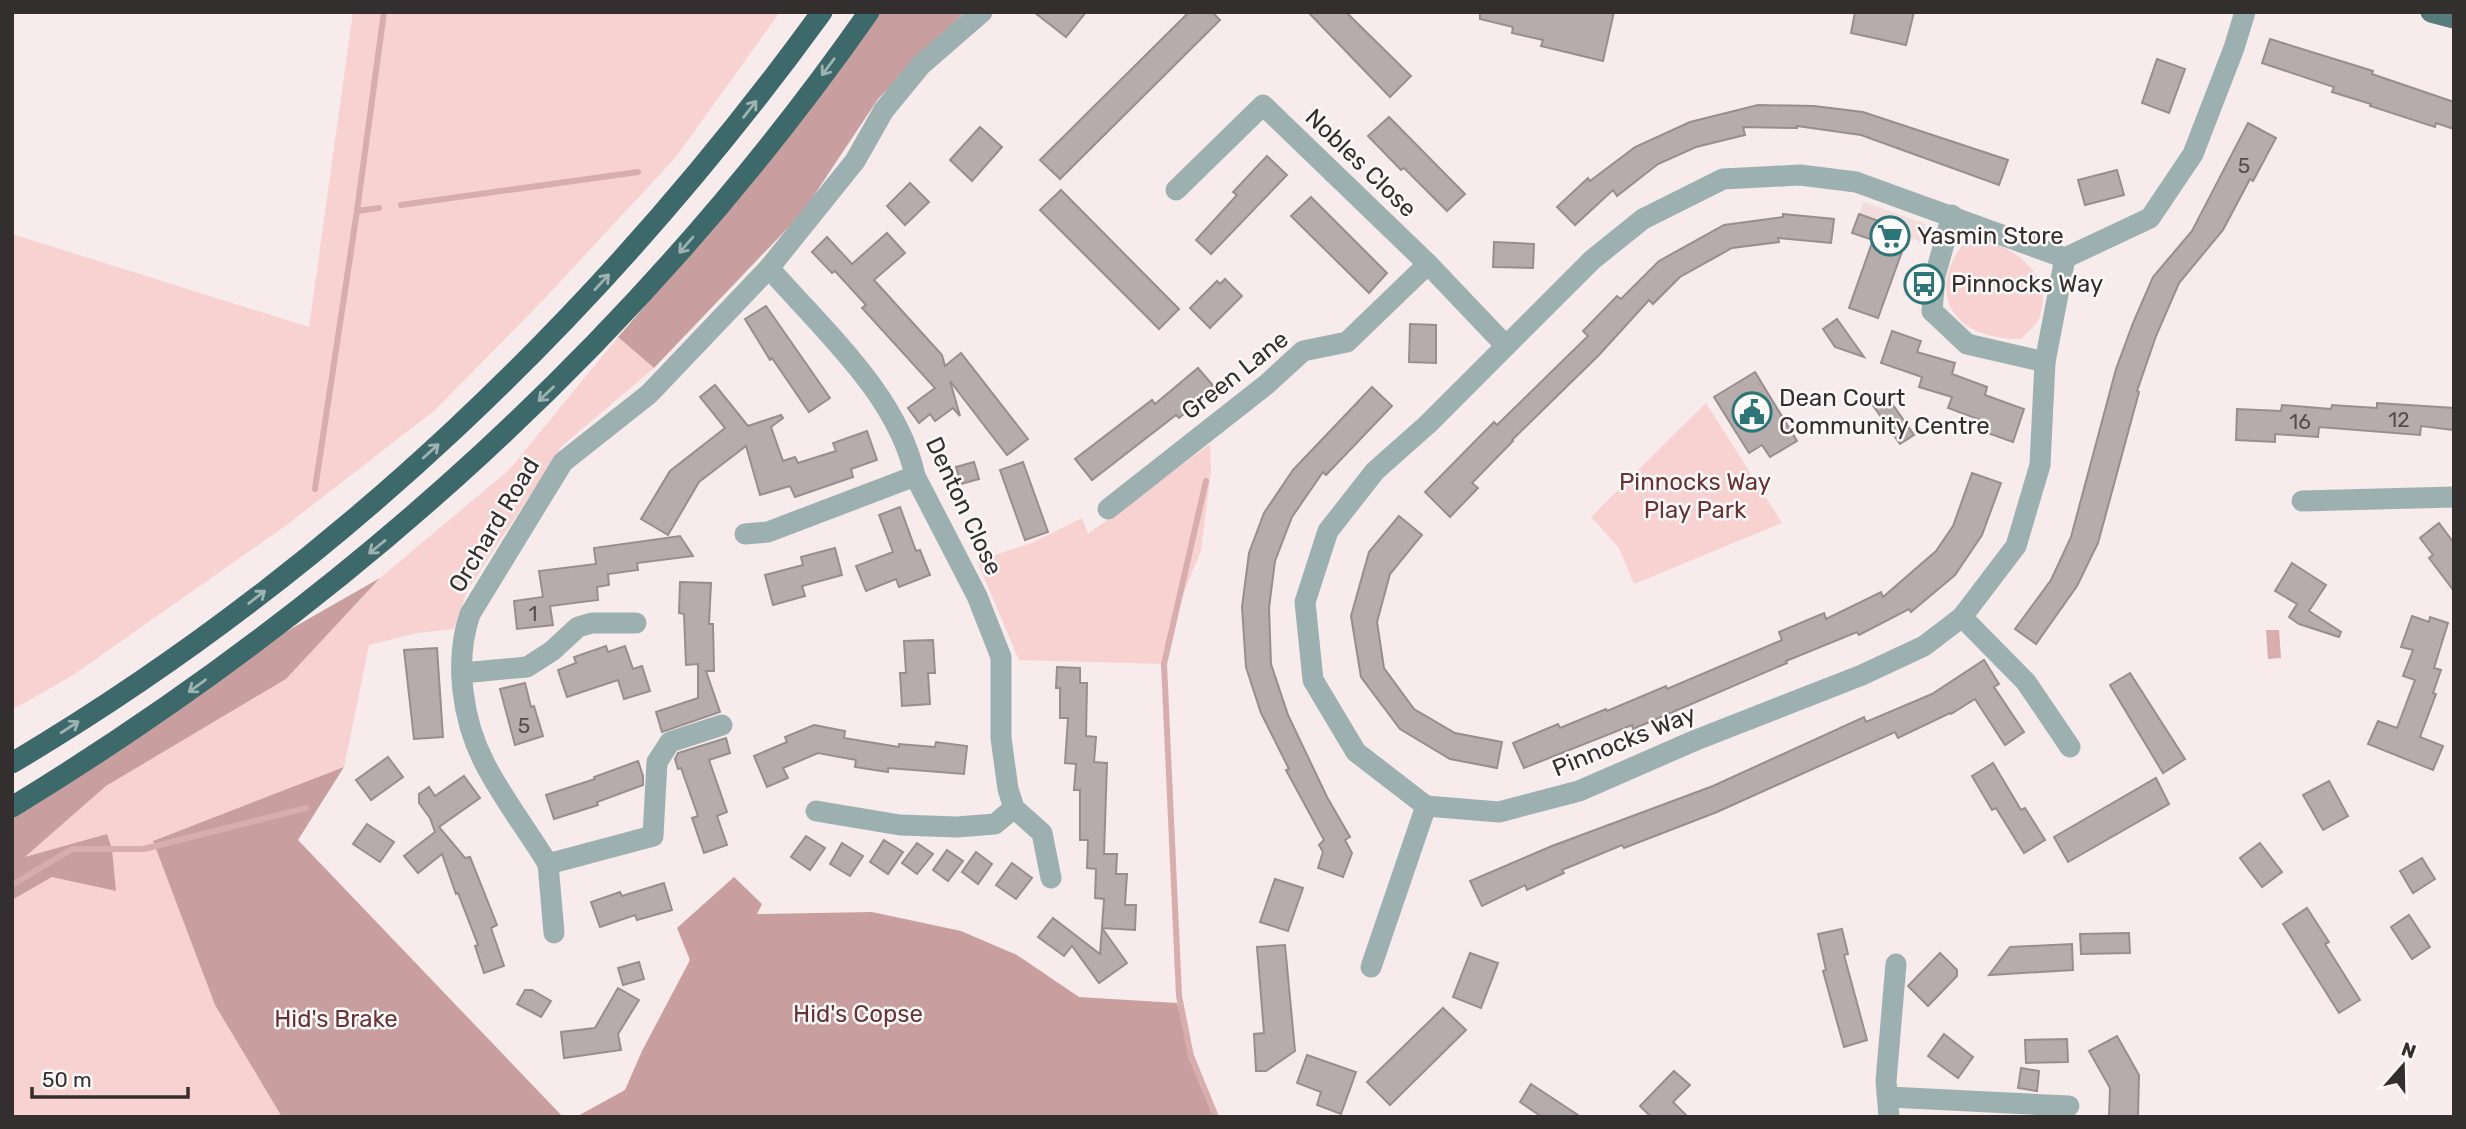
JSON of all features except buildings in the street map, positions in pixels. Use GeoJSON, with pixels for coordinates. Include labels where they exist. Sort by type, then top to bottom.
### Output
{"type":"FeatureCollection","features":[{"type":"Feature","properties":{"kind":"highway"},"geometry":{"type":"LineString","coordinates":[[12,763],[112,700],[243,608],[357,515],[451,433],[556,332],[649,230],[736,126],[822,12]]}},
{"type":"Feature","properties":{"kind":"highway"},"geometry":{"type":"LineString","coordinates":[[12,807],[132,732],[202,683],[383,543],[470,467],[594,346],[681,251],[763,153],[869,12]]}},
{"type":"Feature","properties":{"kind":"main road"},"geometry":{"type":"LineString","coordinates":[[2431,12],[2454,18]]}},
{"type":"Feature","properties":{"kind":"street","name":"Orchard Road"},"geometry":{"type":"LineString","coordinates":[[548,864],[485,765],[467,715],[462,673],[463,635],[470,614],[563,462],[649,394],[768,268],[855,161],[884,110],[920,65],[982,12]]}},
{"type":"Feature","properties":{"kind":"street"},"geometry":{"type":"LineString","coordinates":[[1371,967],[1426,806],[1356,752],[1320,692],[1313,680],[1304,602],[1328,531],[1375,471],[1428,424],[1592,260],[1643,219],[1723,179],[1800,175],[1856,181],[2065,258],[2150,218],[2193,154],[2245,12]]}},
{"type":"Feature","properties":{"kind":"street","name":"Nobles Close"},"geometry":{"type":"LineString","coordinates":[[1176,190],[1263,105],[1428,264],[1506,346]]}},
{"type":"Feature","properties":{"kind":"street"},"geometry":{"type":"LineString","coordinates":[[1952,215],[1935,276],[1932,311],[1967,344],[2046,362]]}},
{"type":"Feature","properties":{"kind":"street","name":"Pinnocks Way"},"geometry":{"type":"LineString","coordinates":[[1426,806],[1499,812],[1579,791],[1696,740],[1862,675],[1924,646],[1962,617],[2015,546],[2040,465],[2046,362],[2065,258]]}},
{"type":"Feature","properties":{"kind":"street","name":"Green Lane"},"geometry":{"type":"LineString","coordinates":[[1108,509],[1267,384],[1303,351],[1347,342],[1428,264]]}},
{"type":"Feature","properties":{"kind":"street","name":"Denton Close"},"geometry":{"type":"LineString","coordinates":[[768,268],[868,380],[892,417],[910,454],[915,476],[977,596],[1001,657],[1001,738],[1004,772],[1014,808]]}},
{"type":"Feature","properties":{"kind":"street"},"geometry":{"type":"LineString","coordinates":[[745,534],[768,533],[915,476]]}},
{"type":"Feature","properties":{"kind":"street"},"geometry":{"type":"LineString","coordinates":[[2302,501],[2454,497]]}},
{"type":"Feature","properties":{"kind":"street"},"geometry":{"type":"LineString","coordinates":[[1962,617],[2025,682],[2070,747]]}},
{"type":"Feature","properties":{"kind":"street"},"geometry":{"type":"LineString","coordinates":[[462,673],[527,667],[552,651],[578,627],[592,623],[636,623]]}},
{"type":"Feature","properties":{"kind":"street"},"geometry":{"type":"LineString","coordinates":[[554,933],[548,864],[653,836],[657,762],[670,742],[722,725]]}},
{"type":"Feature","properties":{"kind":"street"},"geometry":{"type":"LineString","coordinates":[[816,811],[900,825],[957,827],[995,824],[1014,808],[1042,833],[1051,878]]}},
{"type":"Feature","properties":{"kind":"street"},"geometry":{"type":"LineString","coordinates":[[1896,964],[1886,1081],[1889,1107],[2069,1106]]}},
{"type":"Feature","properties":{"kind":"shaded area"},"geometry":{"type":"Polygon","coordinates":[[[1864,202],[1926,224],[1921,242],[1907,237],[1852,233],[1864,202]]]}},
{"type":"Feature","properties":{"kind":"shaded area"},"geometry":{"type":"Polygon","coordinates":[[[2266,630],[2279,630],[2281,658],[2268,659],[2266,630]]]}},
{"type":"Feature","properties":{"kind":"green space"},"geometry":{"type":"Polygon","coordinates":[[[353,12],[780,12],[675,158],[545,298],[435,410],[288,524],[73,675],[12,710],[12,234],[309,327],[353,12]]]}},
{"type":"Feature","properties":{"kind":"green space"},"geometry":{"type":"Polygon","coordinates":[[[880,12],[965,12],[878,99],[803,212],[654,368],[618,337],[752,183],[880,12]]]}},
{"type":"Feature","properties":{"kind":"green space"},"geometry":{"type":"Polygon","coordinates":[[[1983,238],[2020,258],[2030,267],[2042,289],[2043,303],[2039,318],[2021,339],[1978,332],[1952,310],[1947,295],[1947,278],[1954,259],[1967,239],[1983,238]]]}},
{"type":"Feature","properties":{"kind":"green space"},"geometry":{"type":"Polygon","coordinates":[[[618,337],[654,368],[562,446],[467,591],[454,629],[417,633],[369,645],[344,767],[153,841],[215,1005],[282,1117],[12,1117],[12,900],[52,877],[23,859],[106,786],[286,679],[380,578],[509,470],[618,337]]]}},
{"type":"Feature","properties":{"kind":"green space","name":"Pinnocks Way Play Park"},"geometry":{"type":"Polygon","coordinates":[[[1706,403],[1782,523],[1634,584],[1619,548],[1591,517],[1706,403]]]}},
{"type":"Feature","properties":{"kind":"green space"},"geometry":{"type":"Polygon","coordinates":[[[1210,444],[1211,472],[1201,550],[1175,615],[1164,664],[1019,660],[977,561],[1034,542],[1082,518],[1088,534],[1210,444]]]}},
{"type":"Feature","properties":{"kind":"green space"},"geometry":{"type":"Polygon","coordinates":[[[380,578],[286,679],[106,786],[25,857],[107,834],[112,849],[116,891],[52,877],[12,900],[12,819],[135,738],[282,634],[380,578]]]}},
{"type":"Feature","properties":{"kind":"green space","name":"Hid's Brake"},"geometry":{"type":"Polygon","coordinates":[[[344,767],[298,840],[563,1117],[282,1117],[215,1005],[153,841],[344,767]]]}},
{"type":"Feature","properties":{"kind":"green space","name":"Hid's Copse"},"geometry":{"type":"Polygon","coordinates":[[[734,877],[762,904],[757,914],[872,912],[961,931],[1017,955],[1079,997],[1177,1003],[1191,1056],[1216,1117],[576,1117],[625,1090],[642,1051],[690,960],[677,928],[734,877]]]}},
{"type":"Feature","properties":{"kind":"waterway"},"geometry":{"type":"LineString","coordinates":[[315,489],[384,12]]}},
{"type":"Feature","properties":{"kind":"waterway"},"geometry":{"type":"LineString","coordinates":[[401,205],[638,172]]}},
{"type":"Feature","properties":{"kind":"waterway"},"geometry":{"type":"LineString","coordinates":[[357,211],[379,208]]}},
{"type":"Feature","properties":{"kind":"waterway"},"geometry":{"type":"LineString","coordinates":[[1206,481],[1164,664],[1179,996],[1191,1056],[1216,1117]]}},
{"type":"Feature","properties":{"kind":"waterway"},"geometry":{"type":"LineString","coordinates":[[12,885],[72,849],[144,849],[306,808]]}},
{"type":"Feature","properties":{"kind":"place","name":"Yasmin Store"},"geometry":{"type":"Point","coordinates":[1890,236]}},
{"type":"Feature","properties":{"kind":"place","name":"Pinnocks Way"},"geometry":{"type":"Point","coordinates":[1924,284]}},
{"type":"Feature","properties":{"kind":"place","name":"Dean Court Community Centre"},"geometry":{"type":"Point","coordinates":[1752,412]}}]}
